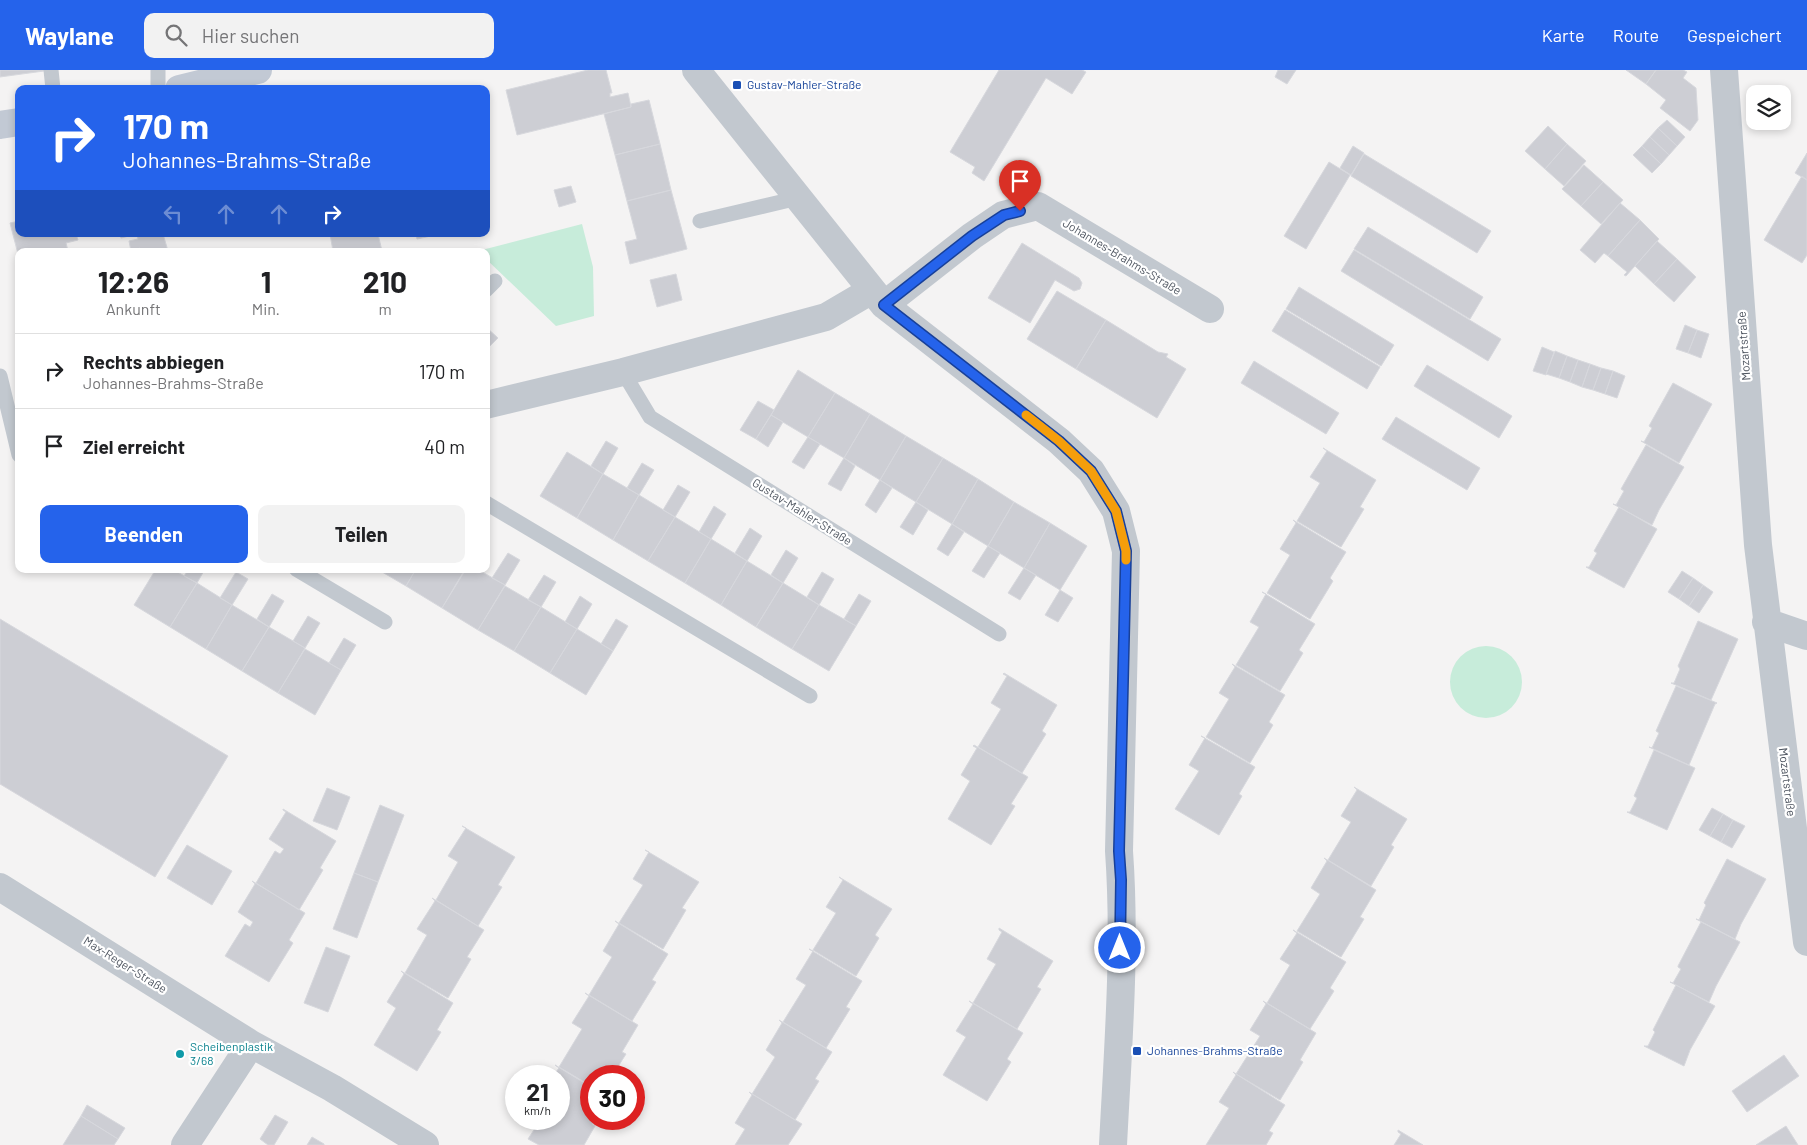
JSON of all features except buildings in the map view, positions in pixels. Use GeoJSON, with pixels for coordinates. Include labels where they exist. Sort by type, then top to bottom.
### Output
{"type":"FeatureCollection","features":[{"type":"Feature","properties":{"kind":"street"},"geometry":{"type":"LineString","coordinates":[[196,85],[258,70]]}},
{"type":"Feature","properties":{"kind":"street"},"geometry":{"type":"LineString","coordinates":[[696,70],[878,297],[1059,441],[1091,471],[1116,511],[1126,551],[1119,851],[1121,880],[1120,982],[1113,1145]]}},
{"type":"Feature","properties":{"kind":"street","name":"Mozartstraße"},"geometry":{"type":"LineString","coordinates":[[1724,70],[1758,545],[1807,942]]}},
{"type":"Feature","properties":{"kind":"street"},"geometry":{"type":"LineString","coordinates":[[0,125],[15,123]]}},
{"type":"Feature","properties":{"kind":"street","name":"Johannes-Brahms-Straße"},"geometry":{"type":"LineString","coordinates":[[878,297],[1004,215],[1038,206],[1210,310]]}},
{"type":"Feature","properties":{"kind":"street"},"geometry":{"type":"LineString","coordinates":[[490,404],[623,372],[826,317],[878,297]]}},
{"type":"Feature","properties":{"kind":"street"},"geometry":{"type":"LineString","coordinates":[[1766,622],[1807,636]]}},
{"type":"Feature","properties":{"kind":"street","name":"Max-Reger-Straße"},"geometry":{"type":"LineString","coordinates":[[0,887],[251,1044],[332,1088],[425,1145]]}},
{"type":"Feature","properties":{"kind":"street"},"geometry":{"type":"LineString","coordinates":[[185,1145],[251,1044]]}},
{"type":"Feature","properties":{"kind":"lane"},"geometry":{"type":"LineString","coordinates":[[51,70],[53,85]]}},
{"type":"Feature","properties":{"kind":"lane"},"geometry":{"type":"LineString","coordinates":[[158,70],[158,85]]}},
{"type":"Feature","properties":{"kind":"lane"},"geometry":{"type":"LineString","coordinates":[[700,221],[798,198]]}},
{"type":"Feature","properties":{"kind":"lane","name":"Gustav-Mahler-Straße"},"geometry":{"type":"LineString","coordinates":[[623,372],[650,418],[999,634]]}},
{"type":"Feature","properties":{"kind":"lane"},"geometry":{"type":"LineString","coordinates":[[0,376],[15,438]]}},
{"type":"Feature","properties":{"kind":"lane"},"geometry":{"type":"LineString","coordinates":[[490,505],[810,696]]}},
{"type":"Feature","properties":{"kind":"lane"},"geometry":{"type":"LineString","coordinates":[[303,573],[384,622]]}},
{"type":"Feature","properties":{"kind":"green space"},"geometry":{"type":"Polygon","coordinates":[[[582,224],[593,267],[594,316],[556,326],[490,263],[490,248],[582,224]]]}},
{"type":"Feature","properties":{"kind":"green space"},"geometry":{"type":"Polygon","coordinates":[[[1493,646],[1512,656],[1520,668],[1522,682],[1520,696],[1512,708],[1500,716],[1479,718],[1460,708],[1452,696],[1450,675],[1460,656],[1472,648],[1493,646]]]}},
{"type":"Feature","properties":{"kind":"slow traffic"},"geometry":{"type":"LineString","coordinates":[[1026,415],[1059,441],[1091,471],[1116,511],[1126,551],[1126,560]]}},
{"type":"Feature","properties":{"kind":"place","name":"Gustav-Mahler-Straße"},"geometry":{"type":"Point","coordinates":[737,85]}},
{"type":"Feature","properties":{"kind":"place","name":"Johannes-Brahms-Straße"},"geometry":{"type":"Point","coordinates":[1137,1051]}},
{"type":"Feature","properties":{"kind":"place","name":"Scheibenplastik 3/68"},"geometry":{"type":"Point","coordinates":[180,1054]}},
{"type":"Feature","properties":{"kind":"route"},"geometry":{"type":"LineString","coordinates":[[1020,211],[1004,215],[972,236],[884,305],[1059,441],[1091,471],[1116,511],[1126,551],[1119,851],[1121,880],[1120,948]]}}]}
